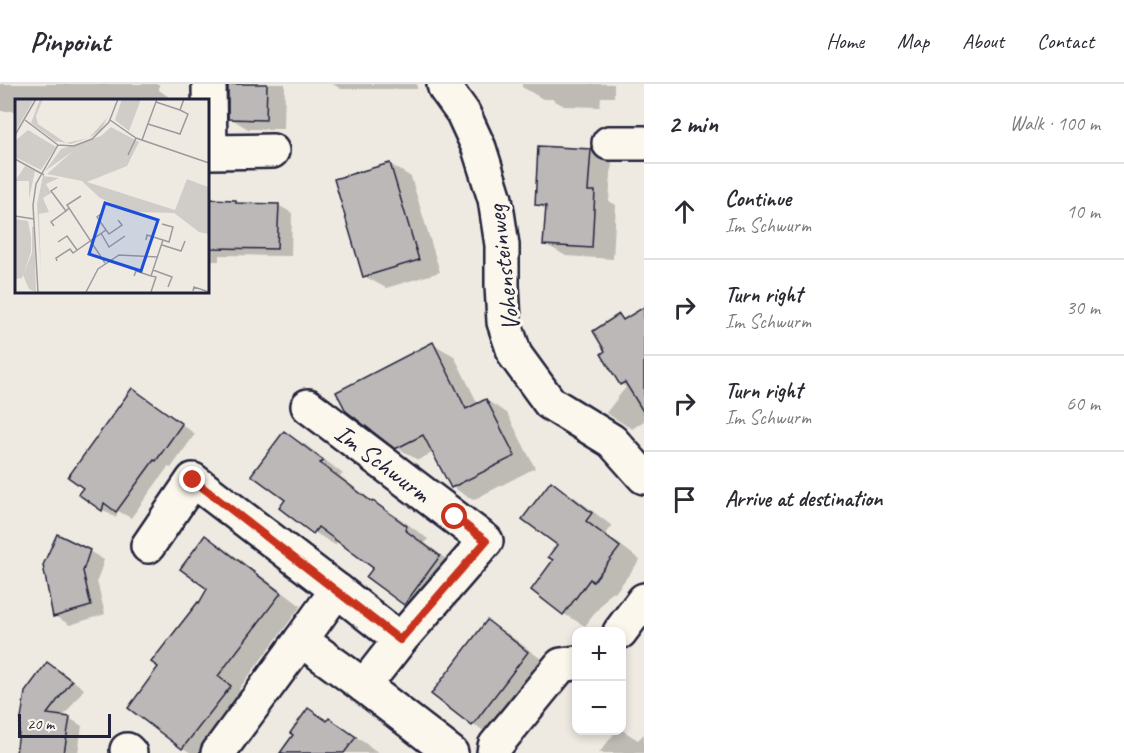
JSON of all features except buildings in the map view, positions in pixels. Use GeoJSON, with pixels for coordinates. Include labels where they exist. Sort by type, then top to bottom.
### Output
{"type":"FeatureCollection","features":[{"type":"Feature","properties":{"kind":"street"},"geometry":{"type":"LineString","coordinates":[[209,84],[209,152],[272,151]]}},
{"type":"Feature","properties":{"kind":"street","name":"Vohensteinweg"},"geometry":{"type":"LineString","coordinates":[[444,84],[463,113],[479,148],[495,199],[502,245],[504,322],[515,355],[550,403],[612,441],[644,477]]}},
{"type":"Feature","properties":{"kind":"street"},"geometry":{"type":"LineString","coordinates":[[609,143],[644,142]]}},
{"type":"Feature","properties":{"kind":"street","name":"Im Schwurm"},"geometry":{"type":"LineString","coordinates":[[308,406],[495,549],[400,640],[364,686]]}},
{"type":"Feature","properties":{"kind":"street"},"geometry":{"type":"LineString","coordinates":[[148,546],[193,480],[400,640]]}},
{"type":"Feature","properties":{"kind":"street"},"geometry":{"type":"LineString","coordinates":[[218,753],[337,590]]}},
{"type":"Feature","properties":{"kind":"street"},"geometry":{"type":"LineString","coordinates":[[624,627],[644,600]]}},
{"type":"Feature","properties":{"kind":"street"},"geometry":{"type":"LineString","coordinates":[[301,640],[451,753]]}},
{"type":"Feature","properties":{"kind":"street"},"geometry":{"type":"LineString","coordinates":[[494,753],[495,746],[561,665],[572,664]]}},
{"type":"Feature","properties":{"kind":"route"},"geometry":{"type":"LineString","coordinates":[[193,480],[400,640],[486,541],[455,517]]}}]}
